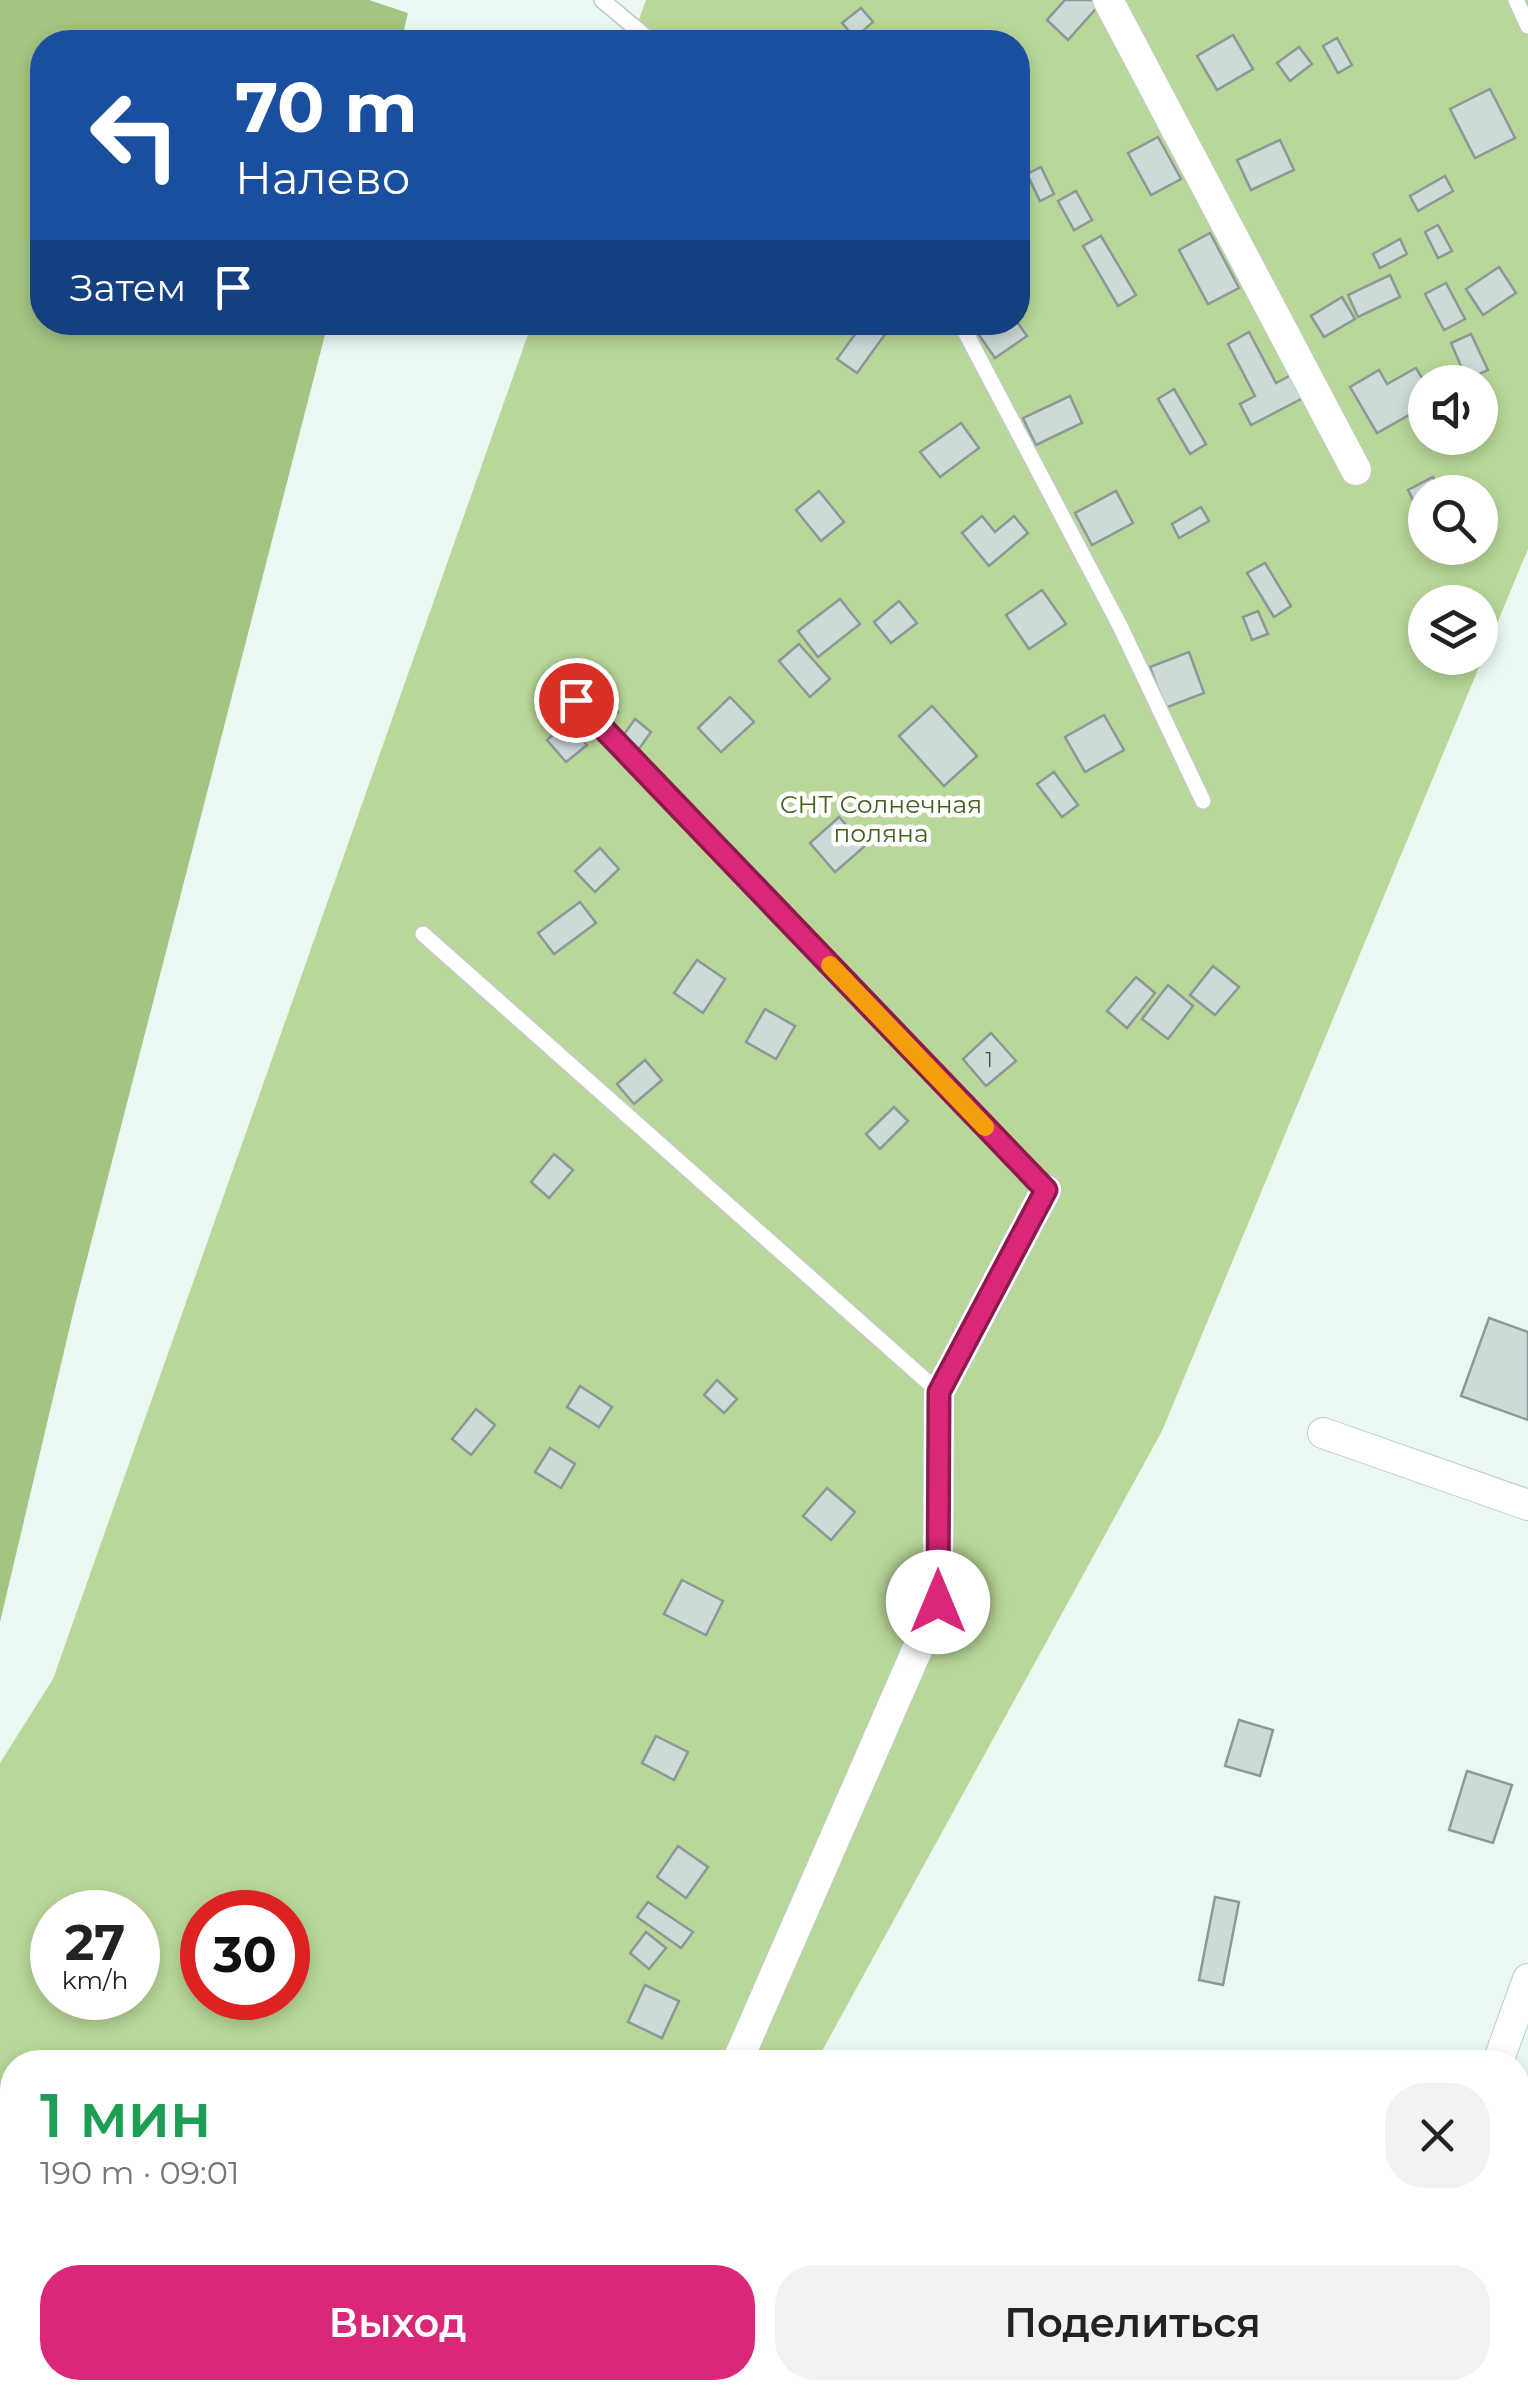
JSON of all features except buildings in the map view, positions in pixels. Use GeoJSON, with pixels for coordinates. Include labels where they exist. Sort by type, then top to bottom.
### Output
{"type":"FeatureCollection","features":[{"type":"Feature","properties":{"kind":"street"},"geometry":{"type":"LineString","coordinates":[[1108,0],[1356,470]]}},
{"type":"Feature","properties":{"kind":"street"},"geometry":{"type":"LineString","coordinates":[[742,2050],[938,1602],[939,1392],[1046,1190]]}},
{"type":"Feature","properties":{"kind":"street"},"geometry":{"type":"LineString","coordinates":[[1323,1433],[1528,1505]]}},
{"type":"Feature","properties":{"kind":"street"},"geometry":{"type":"LineString","coordinates":[[1502,2050],[1528,1980]]}},
{"type":"Feature","properties":{"kind":"lane"},"geometry":{"type":"LineString","coordinates":[[602,0],[638,30]]}},
{"type":"Feature","properties":{"kind":"lane"},"geometry":{"type":"LineString","coordinates":[[1516,0],[1528,26]]}},
{"type":"Feature","properties":{"kind":"lane"},"geometry":{"type":"LineString","coordinates":[[967,335],[1120,626],[1203,801]]}},
{"type":"Feature","properties":{"kind":"lane"},"geometry":{"type":"LineString","coordinates":[[576,700],[1046,1190]]}},
{"type":"Feature","properties":{"kind":"lane"},"geometry":{"type":"LineString","coordinates":[[424,934],[939,1392]]}},
{"type":"Feature","properties":{"kind":"green space"},"geometry":{"type":"Polygon","coordinates":[[[0,0],[369,0],[408,13],[404,30],[30,30],[30,335],[325,335],[75,1305],[0,1622],[0,0]]]}},
{"type":"Feature","properties":{"kind":"green space","name":"СНТ Солнечная поляна"},"geometry":{"type":"Polygon","coordinates":[[[646,0],[1528,0],[1528,549],[1498,621],[1498,585],[1408,585],[1408,675],[1476,675],[1162,1431],[823,2050],[0,2050],[0,1763],[53,1679],[528,335],[1030,335],[1030,30],[635,30],[646,0]]]}},
{"type":"Feature","properties":{"kind":"slow traffic"},"geometry":{"type":"LineString","coordinates":[[830,965],[985,1127]]}},
{"type":"Feature","properties":{"kind":"route"},"geometry":{"type":"LineString","coordinates":[[576,700],[1046,1190],[939,1392],[938,1602]]}}]}
